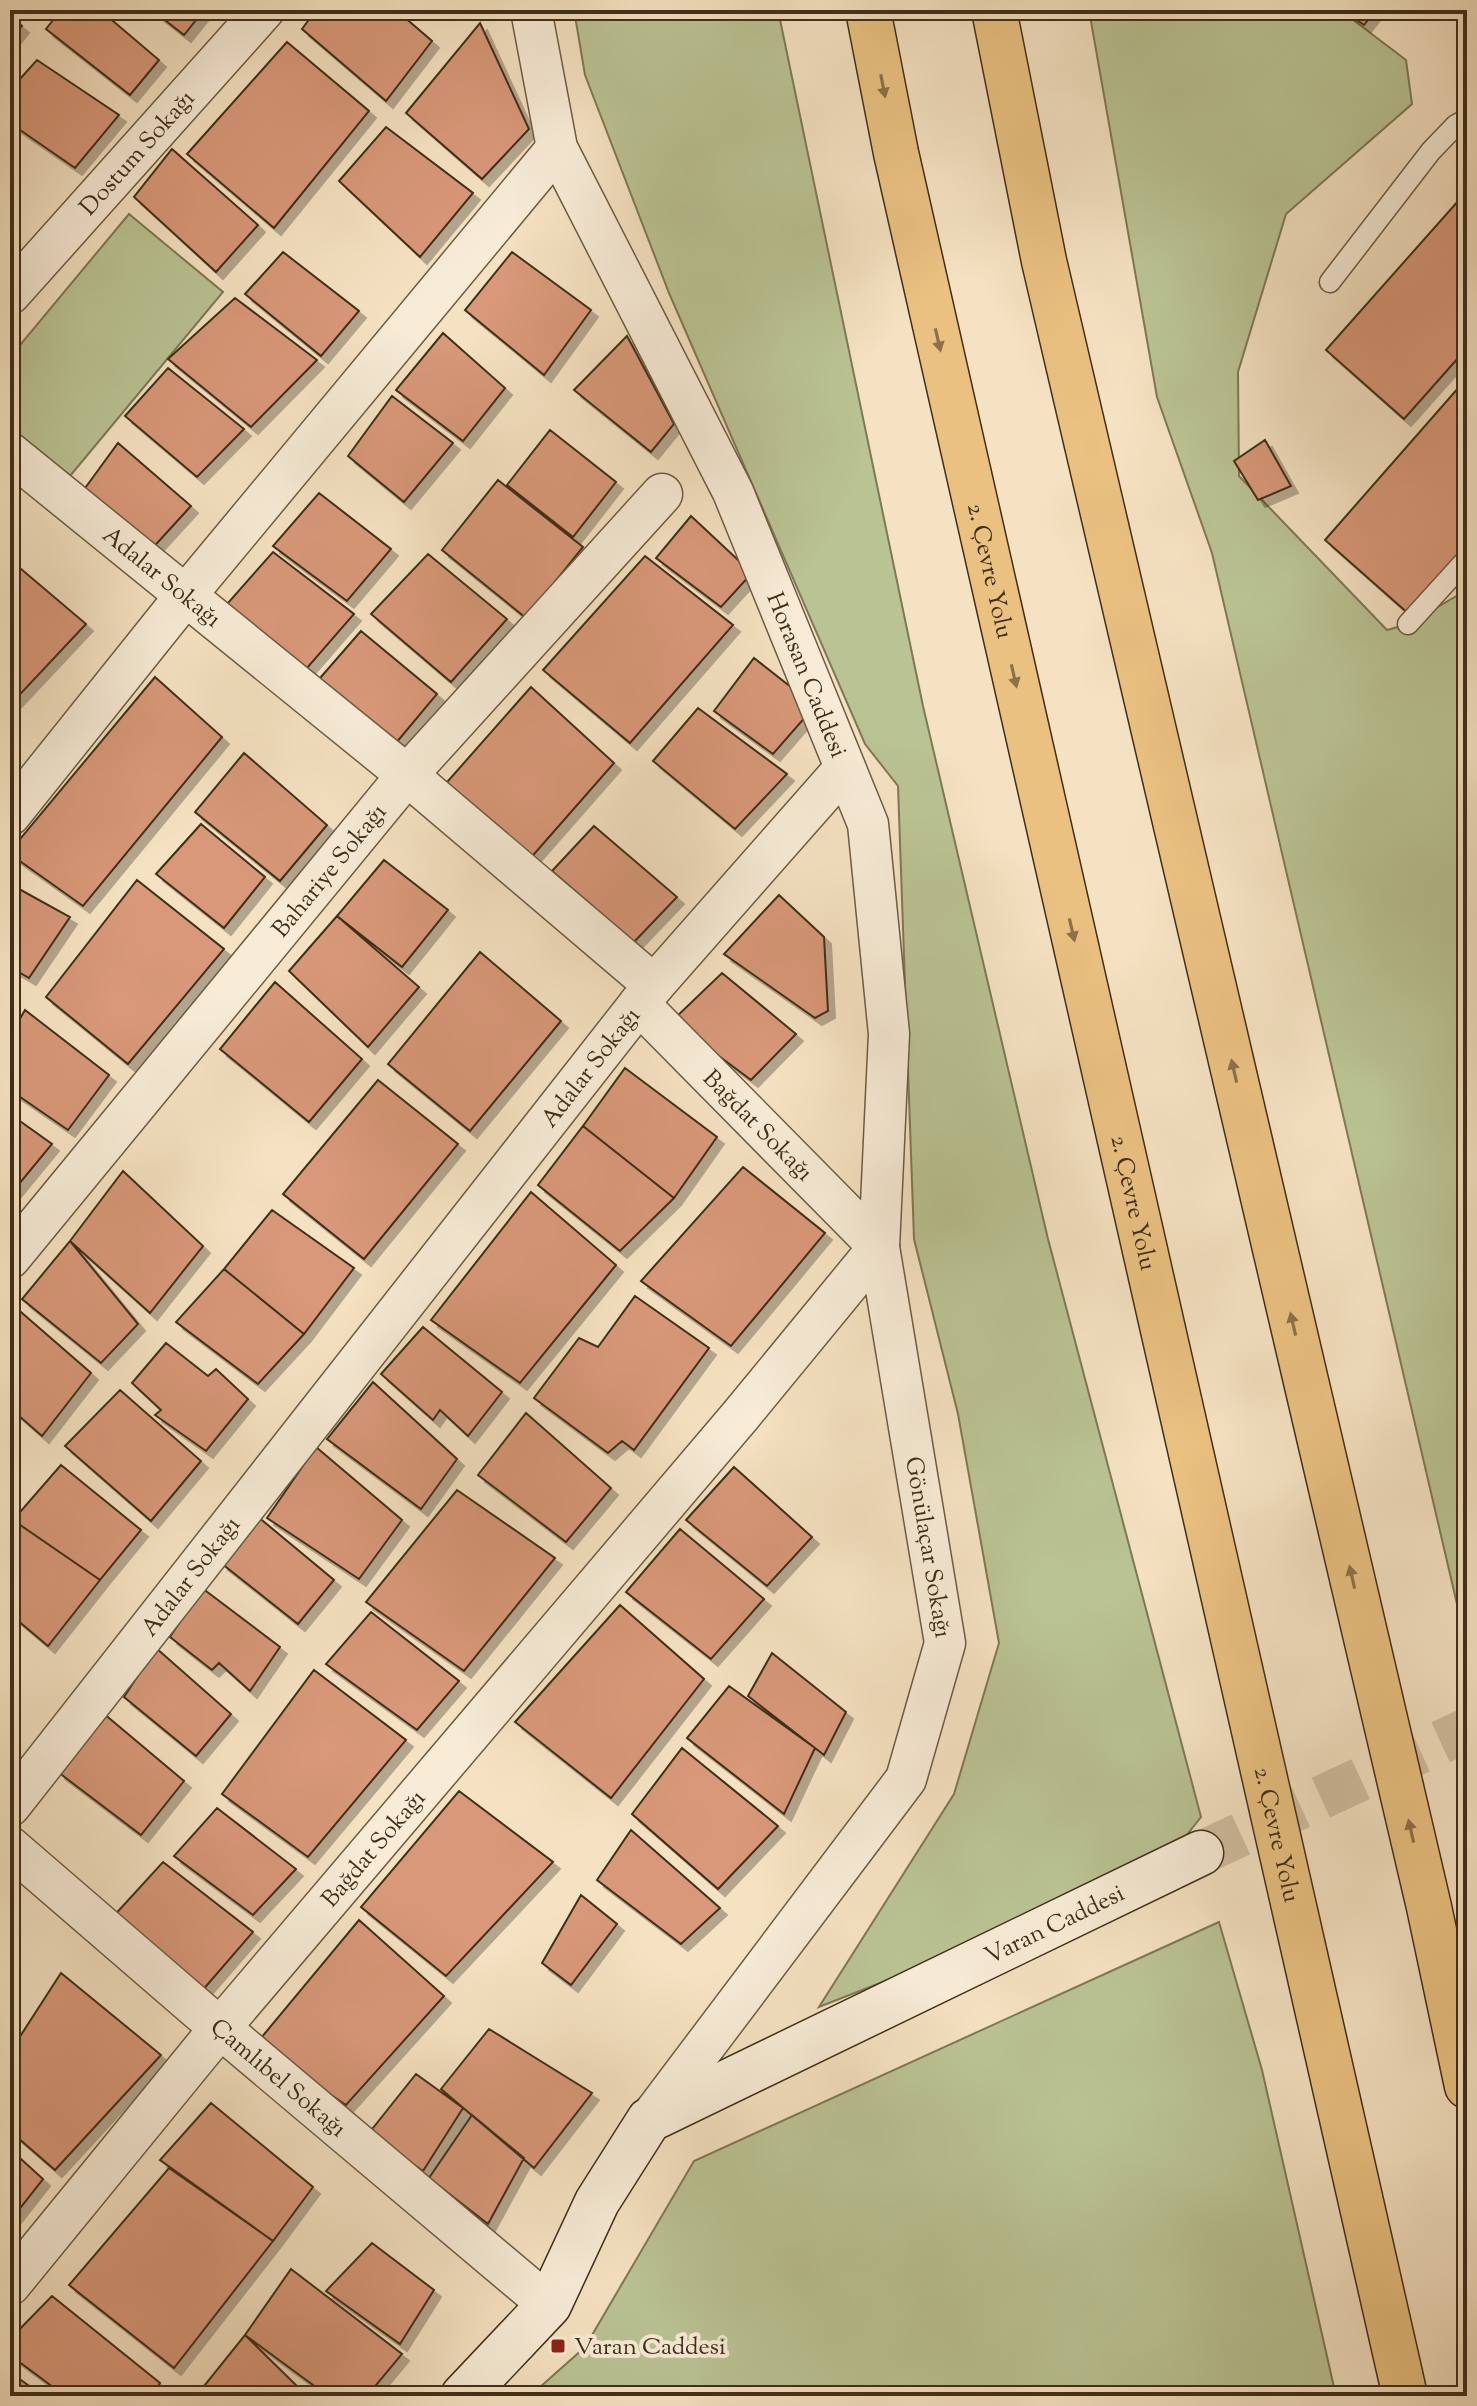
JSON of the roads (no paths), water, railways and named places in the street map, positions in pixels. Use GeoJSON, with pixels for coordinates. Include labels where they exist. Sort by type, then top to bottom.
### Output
{"type":"FeatureCollection","features":[{"type":"Feature","properties":{"kind":"highway","name":"2. Çevre Yolu"},"geometry":{"type":"LineString","coordinates":[[868,10],[900,169],[1405,2396]]}},
{"type":"Feature","properties":{"kind":"highway"},"geometry":{"type":"LineString","coordinates":[[994,10],[1044,261],[1429,1907],[1467,2086]]}},
{"type":"Feature","properties":{"kind":"highway"},"geometry":{"type":"LineString","coordinates":[[1429,1907],[1467,2041]]}},
{"type":"Feature","properties":{"kind":"street","name":"Dostum Sokağı"},"geometry":{"type":"LineString","coordinates":[[10,294],[264,10]]}},
{"type":"Feature","properties":{"kind":"street","name":"Horasan Caddesi"},"geometry":{"type":"LineString","coordinates":[[531,10],[557,148],[733,492],[868,824],[889,1034],[879,1247]]}},
{"type":"Feature","properties":{"kind":"street"},"geometry":{"type":"LineString","coordinates":[[10,815],[186,595],[557,148]]}},
{"type":"Feature","properties":{"kind":"street","name":"Adalar Sokağı"},"geometry":{"type":"LineString","coordinates":[[10,453],[407,775],[647,994],[10,1806]]}},
{"type":"Feature","properties":{"kind":"street","name":"Bahariye Sokağı"},"geometry":{"type":"LineString","coordinates":[[10,1258],[407,775],[662,494]]}},
{"type":"Feature","properties":{"kind":"street"},"geometry":{"type":"LineString","coordinates":[[647,994],[845,768]]}},
{"type":"Feature","properties":{"kind":"street","name":"Bağdat Sokağı"},"geometry":{"type":"LineString","coordinates":[[10,2285],[220,2028],[741,1415],[879,1247],[647,994]]}},
{"type":"Feature","properties":{"kind":"street","name":"Gönülaçar Sokağı"},"geometry":{"type":"LineString","coordinates":[[649,2120],[906,1779],[945,1643],[879,1247]]}},
{"type":"Feature","properties":{"kind":"street","name":"Çamlıbel Sokağı"},"geometry":{"type":"LineString","coordinates":[[10,1847],[549,2305]]}},
{"type":"Feature","properties":{"kind":"street","name":"Varan Caddesi"},"geometry":{"type":"LineString","coordinates":[[649,2120],[1201,1853]]}},
{"type":"Feature","properties":{"kind":"street"},"geometry":{"type":"LineString","coordinates":[[463,2396],[549,2305],[597,2202],[649,2120]]}},
{"type":"Feature","properties":{"kind":"lane"},"geometry":{"type":"LineString","coordinates":[[1330,282],[1431,151],[1456,125],[1467,119]]}},
{"type":"Feature","properties":{"kind":"lane"},"geometry":{"type":"LineString","coordinates":[[1408,624],[1467,559]]}},
{"type":"Feature","properties":{"kind":"tunnel"},"geometry":{"type":"LineString","coordinates":[[1201,1853],[1467,1730]]}},
{"type":"Feature","properties":{"kind":"place","name":"Varan Caddesi"},"geometry":{"type":"Point","coordinates":[558,2346]}}]}
